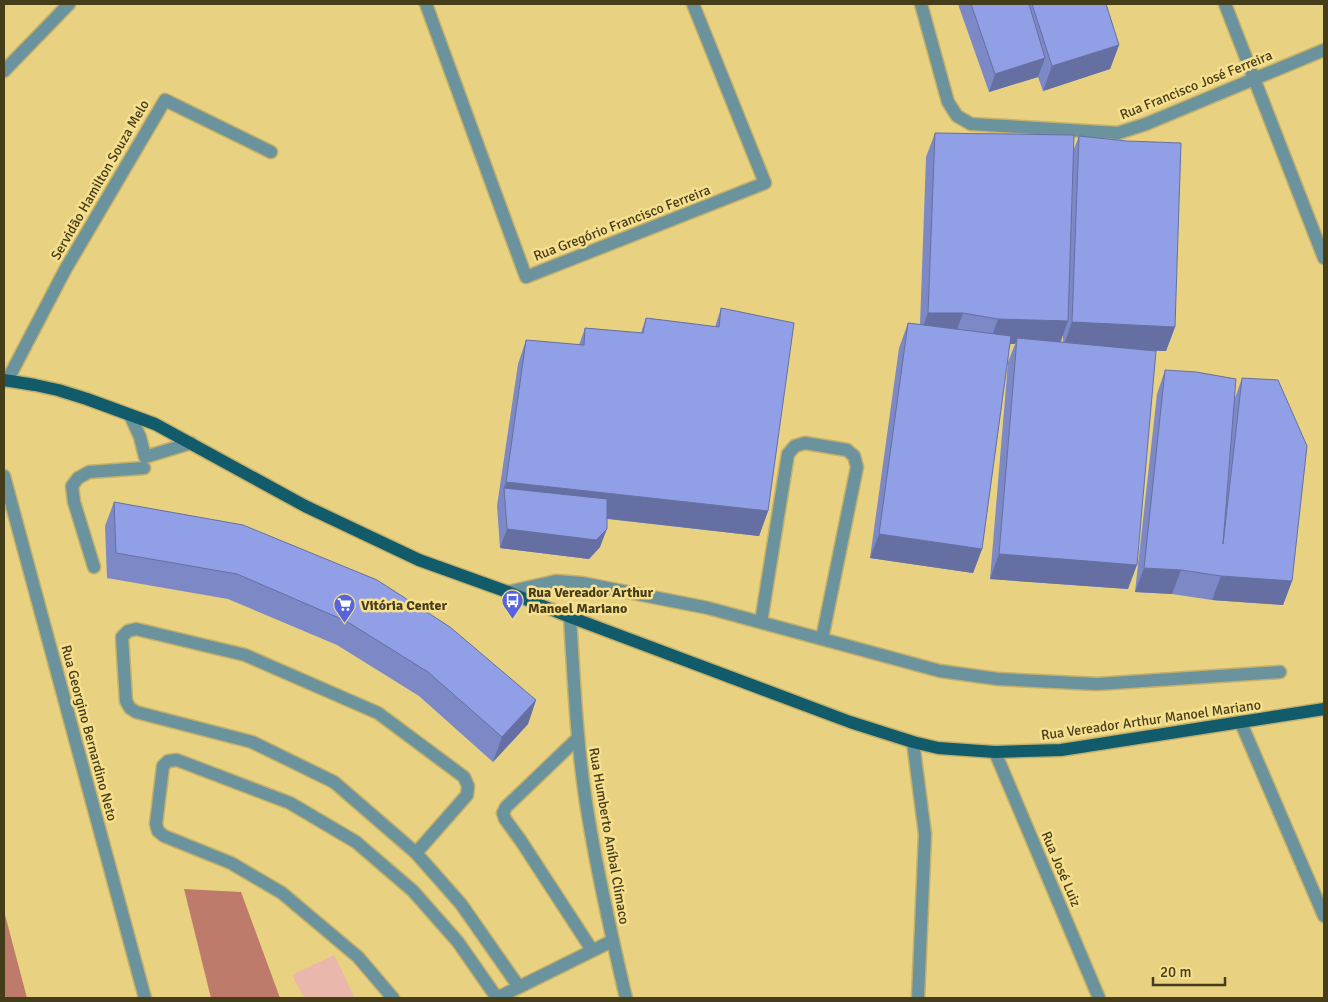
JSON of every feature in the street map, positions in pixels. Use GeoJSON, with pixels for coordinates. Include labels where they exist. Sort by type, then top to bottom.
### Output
{"type":"FeatureCollection","features":[{"type":"Feature","properties":{"kind":"main road","name":"Rua Vereador Arthur Manoel Mariano"},"geometry":{"type":"LineString","coordinates":[[5,380],[35,384],[58,390],[155,424],[305,506],[419,560],[850,722],[913,742],[938,748],[995,752],[1061,750],[1324,709]]}},
{"type":"Feature","properties":{"kind":"street"},"geometry":{"type":"LineString","coordinates":[[4,71],[69,4]]}},
{"type":"Feature","properties":{"kind":"street","name":"Rua Gregório Francisco Ferreira"},"geometry":{"type":"LineString","coordinates":[[426,4],[526,277],[765,183],[693,4]]}},
{"type":"Feature","properties":{"kind":"street","name":"Rua Francisco José Ferreira"},"geometry":{"type":"LineString","coordinates":[[921,4],[948,102],[957,116],[971,124],[1118,132],[1146,124],[1324,50]]}},
{"type":"Feature","properties":{"kind":"street"},"geometry":{"type":"LineString","coordinates":[[1225,4],[1324,258]]}},
{"type":"Feature","properties":{"kind":"street","name":"Servidão Hamilton Souza Melo"},"geometry":{"type":"LineString","coordinates":[[5,380],[65,270],[165,100],[271,152]]}},
{"type":"Feature","properties":{"kind":"street"},"geometry":{"type":"LineString","coordinates":[[130,415],[140,437],[145,457],[191,443]]}},
{"type":"Feature","properties":{"kind":"street"},"geometry":{"type":"LineString","coordinates":[[761,622],[788,454],[795,446],[804,443],[848,450],[854,456],[857,468],[822,639]]}},
{"type":"Feature","properties":{"kind":"street"},"geometry":{"type":"LineString","coordinates":[[94,567],[74,502],[72,486],[78,478],[89,472],[144,468]]}},
{"type":"Feature","properties":{"kind":"street","name":"Rua Georgino Bernardino Neto"},"geometry":{"type":"LineString","coordinates":[[4,476],[145,998]]}},
{"type":"Feature","properties":{"kind":"street"},"geometry":{"type":"LineString","coordinates":[[508,592],[556,581],[582,582],[708,608],[940,671],[998,679],[1097,684],[1280,672]]}},
{"type":"Feature","properties":{"kind":"street","name":"Rua Humberto Aníbal Clímaco"},"geometry":{"type":"LineString","coordinates":[[570,618],[578,738],[588,815],[612,941],[626,998]]}},
{"type":"Feature","properties":{"kind":"street"},"geometry":{"type":"LineString","coordinates":[[416,853],[467,795],[468,786],[464,777],[393,724],[378,713],[245,655],[136,629],[128,631],[122,637],[126,701],[130,708],[136,712],[252,742],[334,782],[416,853],[461,904],[519,987]]}},
{"type":"Feature","properties":{"kind":"street"},"geometry":{"type":"LineString","coordinates":[[1242,723],[1324,916]]}},
{"type":"Feature","properties":{"kind":"street"},"geometry":{"type":"LineString","coordinates":[[578,738],[506,807],[503,813],[505,819],[592,950]]}},
{"type":"Feature","properties":{"kind":"street"},"geometry":{"type":"LineString","coordinates":[[913,742],[925,834],[918,998]]}},
{"type":"Feature","properties":{"kind":"street","name":"Rua José Luiz"},"geometry":{"type":"LineString","coordinates":[[995,752],[1099,998]]}},
{"type":"Feature","properties":{"kind":"street"},"geometry":{"type":"LineString","coordinates":[[393,998],[358,958],[282,893],[231,863],[164,836],[158,831],[156,824],[164,766],[168,761],[176,760],[290,803],[356,842],[413,890],[458,942],[497,998],[612,941]]}},
{"type":"Feature","properties":{"kind":"shaded area"},"geometry":{"type":"Polygon","coordinates":[[[184,889],[241,892],[280,998],[211,998],[184,889]]]}},
{"type":"Feature","properties":{"kind":"shaded area"},"geometry":{"type":"Polygon","coordinates":[[[4,911],[27,998],[4,998],[4,911]]]}},
{"type":"Feature","properties":{"kind":"shaded area"},"geometry":{"type":"Polygon","coordinates":[[[334,955],[355,998],[304,998],[292,975],[334,955]]]}},
{"type":"Feature","properties":{"kind":"building"},"geometry":{"type":"Polygon","coordinates":[[[971,4],[1029,4],[1045,58],[995,74],[971,4]]]}},
{"type":"Feature","properties":{"kind":"building"},"geometry":{"type":"Polygon","coordinates":[[[1032,4],[1106,4],[1119,45],[1052,66],[1032,4]]]}},
{"type":"Feature","properties":{"kind":"building"},"geometry":{"type":"Polygon","coordinates":[[[935,133],[1074,135],[1068,321],[998,319],[963,313],[928,313],[935,133]]]}},
{"type":"Feature","properties":{"kind":"building"},"geometry":{"type":"Polygon","coordinates":[[[1079,136],[1127,141],[1181,143],[1175,327],[1072,322],[1079,136]]]}},
{"type":"Feature","properties":{"kind":"building"},"geometry":{"type":"Polygon","coordinates":[[[721,308],[794,323],[768,511],[506,482],[526,340],[584,345],[585,328],[643,333],[646,318],[719,327],[721,308]]]}},
{"type":"Feature","properties":{"kind":"building"},"geometry":{"type":"Polygon","coordinates":[[[908,323],[1011,336],[982,549],[879,534],[908,323]]]}},
{"type":"Feature","properties":{"kind":"building"},"geometry":{"type":"Polygon","coordinates":[[[1017,338],[1156,351],[1137,565],[999,554],[1017,338]]]}},
{"type":"Feature","properties":{"kind":"building"},"geometry":{"type":"Polygon","coordinates":[[[1165,370],[1196,372],[1236,379],[1223,544],[1242,378],[1278,380],[1307,446],[1292,581],[1144,568],[1165,370]]]}},
{"type":"Feature","properties":{"kind":"building"},"geometry":{"type":"Polygon","coordinates":[[[504,488],[607,499],[607,529],[596,540],[507,529],[504,488]]]}},
{"type":"Feature","properties":{"kind":"building"},"geometry":{"type":"Polygon","coordinates":[[[114,502],[243,525],[377,580],[450,627],[536,700],[502,737],[428,672],[346,621],[237,574],[116,553],[114,502]]]}},
{"type":"Feature","properties":{"kind":"place","name":"Rua Vereador Arthur Manoel Mariano"},"geometry":{"type":"Point","coordinates":[512,619]}},
{"type":"Feature","properties":{"kind":"place","name":"Vitória Center"},"geometry":{"type":"Point","coordinates":[345,624]}}]}
